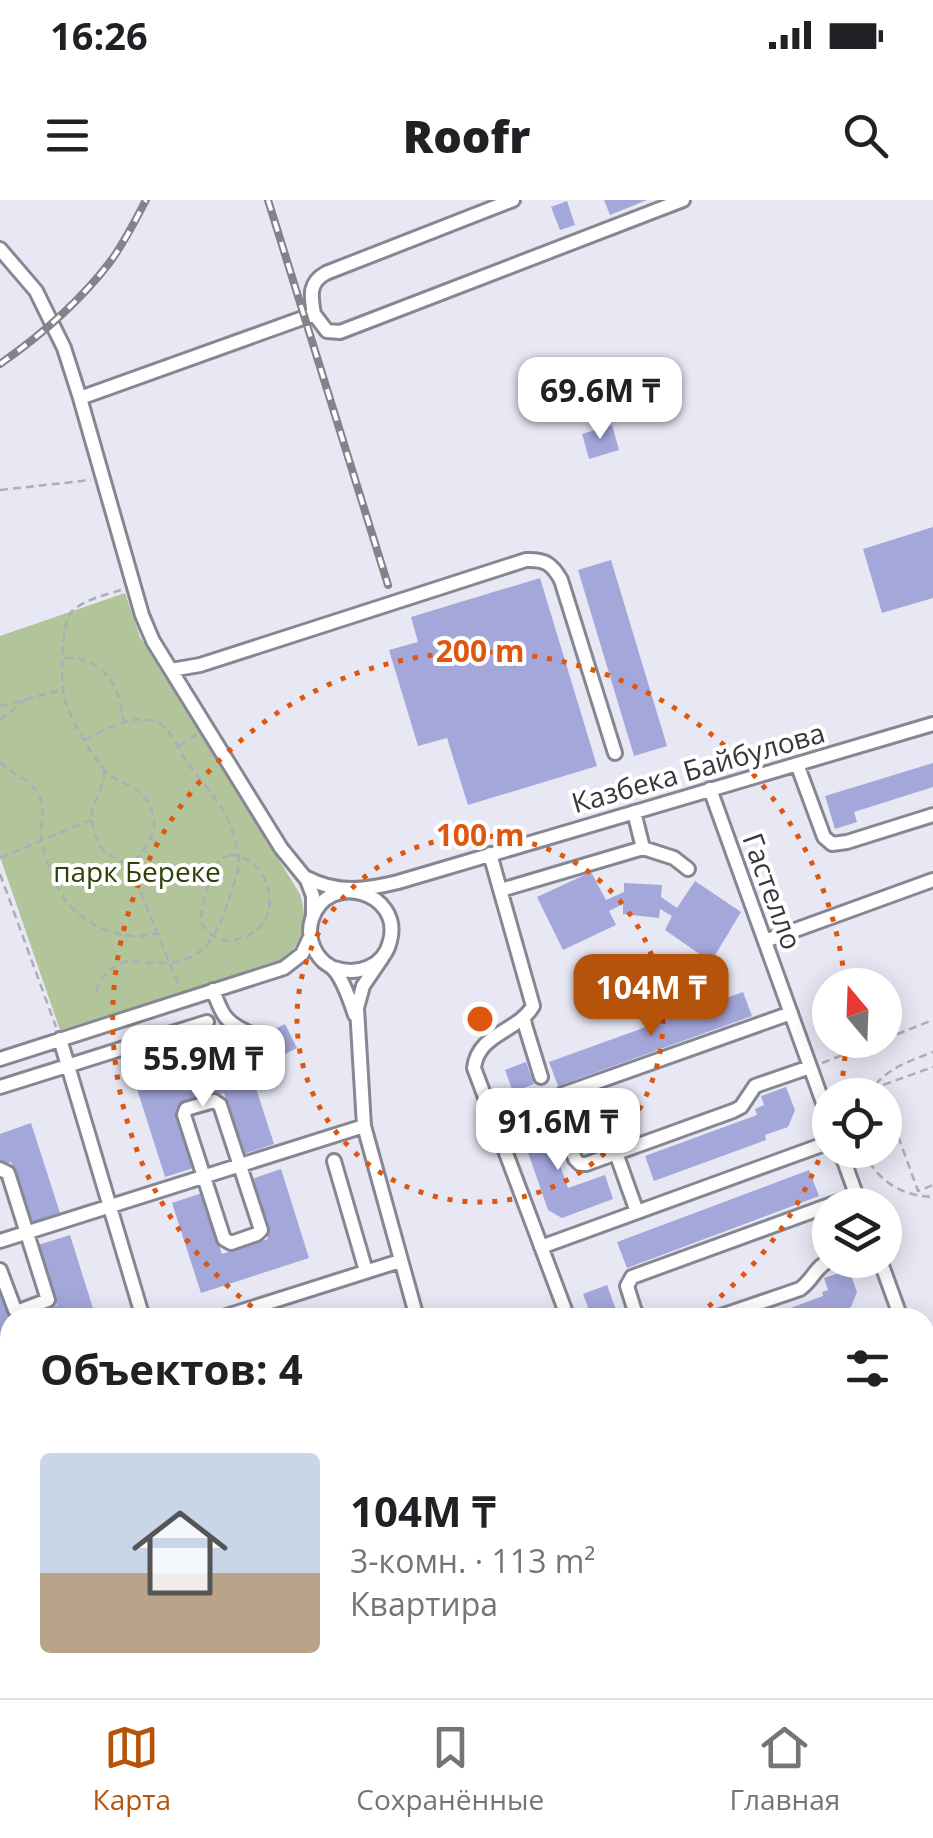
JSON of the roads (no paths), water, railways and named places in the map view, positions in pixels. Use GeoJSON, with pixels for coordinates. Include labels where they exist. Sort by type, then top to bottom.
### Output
{"type":"FeatureCollection","features":[{"type":"Feature","properties":{"kind":"street"},"geometry":{"type":"LineString","coordinates":[[514,200],[319,277],[311,289],[314,314],[328,331],[340,332],[684,200]]}},
{"type":"Feature","properties":{"kind":"street"},"geometry":{"type":"LineString","coordinates":[[0,250],[36,291],[64,348],[152,641],[312,892],[310,938],[302,954],[284,968]]}},
{"type":"Feature","properties":{"kind":"street"},"geometry":{"type":"LineString","coordinates":[[80,398],[314,314]]}},
{"type":"Feature","properties":{"kind":"street"},"geometry":{"type":"LineString","coordinates":[[171,670],[200,666],[539,559],[549,563],[561,580],[615,752]]}},
{"type":"Feature","properties":{"kind":"street","name":"Казбека Байбулова"},"geometry":{"type":"LineString","coordinates":[[305,877],[324,886],[355,890],[404,880],[933,724]]}},
{"type":"Feature","properties":{"kind":"street"},"geometry":{"type":"LineString","coordinates":[[797,764],[824,837],[832,844],[933,815]]}},
{"type":"Feature","properties":{"kind":"street","name":"Гастелло"},"geometry":{"type":"LineString","coordinates":[[710,789],[814,1078]]}},
{"type":"Feature","properties":{"kind":"street"},"geometry":{"type":"LineString","coordinates":[[634,812],[643,848]]}},
{"type":"Feature","properties":{"kind":"street"},"geometry":{"type":"LineString","coordinates":[[502,890],[643,848],[674,858],[688,869]]}},
{"type":"Feature","properties":{"kind":"street"},"geometry":{"type":"LineString","coordinates":[[490,854],[532,1006],[524,1017],[487,1042],[474,1068],[564,1308]]}},
{"type":"Feature","properties":{"kind":"street"},"geometry":{"type":"LineString","coordinates":[[404,880],[392,897],[390,941],[362,986],[357,1020],[364,1126],[414,1308]]}},
{"type":"Feature","properties":{"kind":"street"},"geometry":{"type":"LineString","coordinates":[[764,941],[933,880]]}},
{"type":"Feature","properties":{"kind":"street"},"geometry":{"type":"LineString","coordinates":[[314,914],[330,896],[355,890],[378,900],[390,922]]}},
{"type":"Feature","properties":{"kind":"street"},"geometry":{"type":"LineString","coordinates":[[310,938],[315,951],[345,988],[357,1020]]}},
{"type":"Feature","properties":{"kind":"street"},"geometry":{"type":"LineString","coordinates":[[0,1059],[284,968],[307,962],[346,972],[360,971],[382,958]]}},
{"type":"Feature","properties":{"kind":"street"},"geometry":{"type":"LineString","coordinates":[[213,990],[225,1018],[249,1033]]}},
{"type":"Feature","properties":{"kind":"street"},"geometry":{"type":"LineString","coordinates":[[791,1013],[560,1097],[558,1107],[578,1162],[586,1164],[737,1110],[755,1086],[810,1067]]}},
{"type":"Feature","properties":{"kind":"street"},"geometry":{"type":"LineString","coordinates":[[524,1017],[541,1078]]}},
{"type":"Feature","properties":{"kind":"street"},"geometry":{"type":"LineString","coordinates":[[0,1087],[206,1022]]}},
{"type":"Feature","properties":{"kind":"street"},"geometry":{"type":"LineString","coordinates":[[60,1039],[140,1308]]}},
{"type":"Feature","properties":{"kind":"street"},"geometry":{"type":"LineString","coordinates":[[212,1101],[220,1104],[239,1164],[260,1230],[230,1243],[224,1240],[184,1112],[212,1101]]}},
{"type":"Feature","properties":{"kind":"street"},"geometry":{"type":"LineString","coordinates":[[0,1241],[364,1126]]}},
{"type":"Feature","properties":{"kind":"street"},"geometry":{"type":"LineString","coordinates":[[541,1247],[812,1149]]}},
{"type":"Feature","properties":{"kind":"street"},"geometry":{"type":"LineString","coordinates":[[616,1154],[637,1212]]}},
{"type":"Feature","properties":{"kind":"street"},"geometry":{"type":"LineString","coordinates":[[334,1160],[366,1271]]}},
{"type":"Feature","properties":{"kind":"street"},"geometry":{"type":"LineString","coordinates":[[0,1169],[8,1173],[48,1300],[27,1308]]}},
{"type":"Feature","properties":{"kind":"street"},"geometry":{"type":"LineString","coordinates":[[634,1308],[627,1286],[632,1277],[812,1216]]}},
{"type":"Feature","properties":{"kind":"street"},"geometry":{"type":"LineString","coordinates":[[251,1308],[400,1260]]}},
{"type":"Feature","properties":{"kind":"street"},"geometry":{"type":"LineString","coordinates":[[0,1270],[13,1308]]}},
{"type":"Feature","properties":{"kind":"street"},"geometry":{"type":"LineString","coordinates":[[744,1308],[800,1289],[812,1276]]}},
{"type":"Feature","properties":{"kind":"street"},"geometry":{"type":"LineString","coordinates":[[885,1278],[894,1308]]}},
{"type":"Feature","properties":{"kind":"railway"},"geometry":{"type":"LineString","coordinates":[[0,364],[59,317],[99,276],[146,200]]}},
{"type":"Feature","properties":{"kind":"railway"},"geometry":{"type":"LineString","coordinates":[[268,200],[388,585]]}},
{"type":"Feature","properties":{"kind":"park label","name":"парк Береке"},"geometry":{"type":"Point","coordinates":[137,871]}}]}
